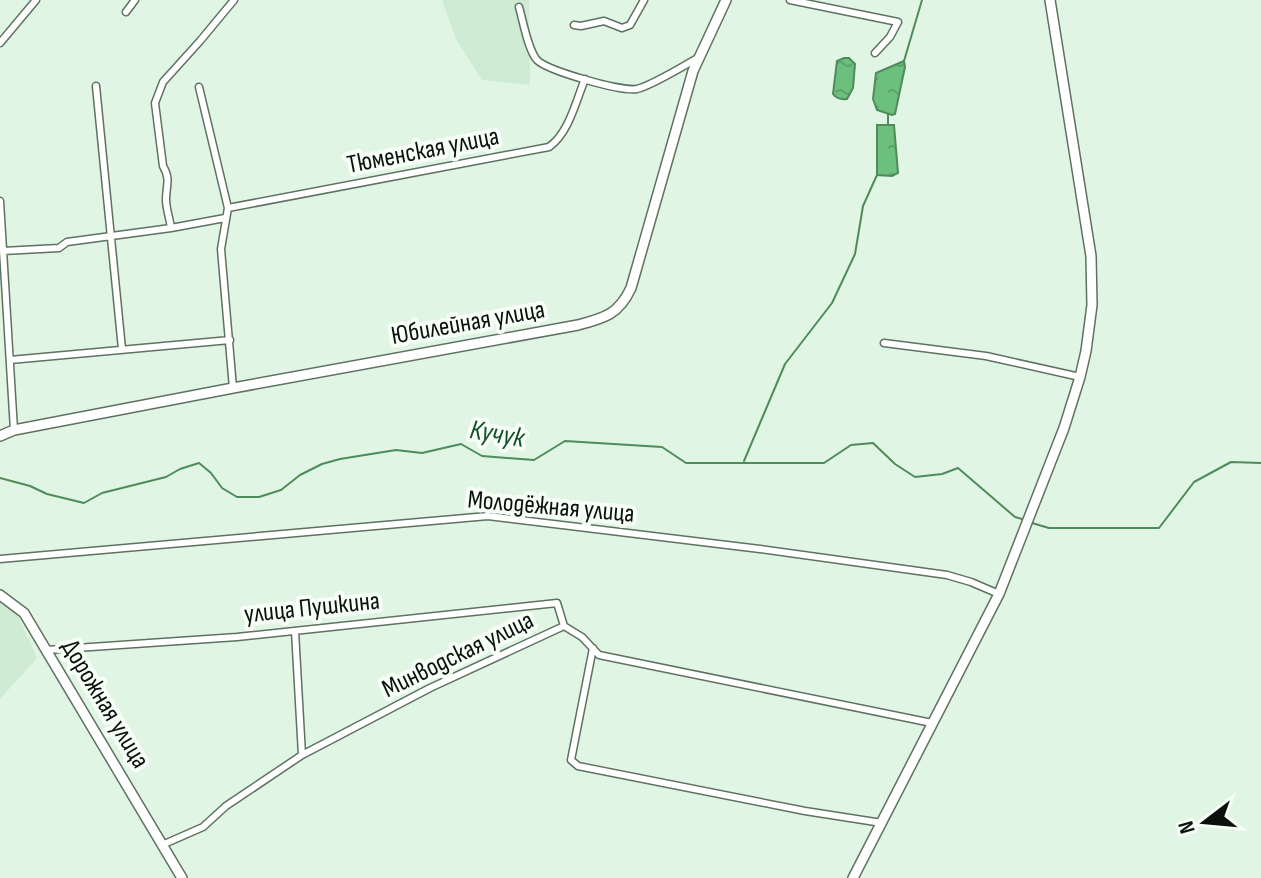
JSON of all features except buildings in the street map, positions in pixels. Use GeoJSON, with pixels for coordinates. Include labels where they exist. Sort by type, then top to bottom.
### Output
{"type":"FeatureCollection","features":[{"type":"Feature","properties":{"kind":"street"},"geometry":{"type":"LineString","coordinates":[[0,43],[36,0]]}},
{"type":"Feature","properties":{"kind":"street"},"geometry":{"type":"LineString","coordinates":[[126,12],[135,0]]}},
{"type":"Feature","properties":{"kind":"street"},"geometry":{"type":"LineString","coordinates":[[171,228],[166,199],[169,185],[163,166],[155,103],[163,82],[234,0]]}},
{"type":"Feature","properties":{"kind":"street"},"geometry":{"type":"LineString","coordinates":[[574,25],[604,21],[622,28],[630,25],[644,0]]}},
{"type":"Feature","properties":{"kind":"street"},"geometry":{"type":"LineString","coordinates":[[790,0],[898,22],[890,37],[875,53]]}},
{"type":"Feature","properties":{"kind":"street"},"geometry":{"type":"LineString","coordinates":[[854,877],[999,594],[1064,428],[1086,351],[1093,285],[1091,256],[1050,0]]}},
{"type":"Feature","properties":{"kind":"street","name":"Юбилейная улица"},"geometry":{"type":"LineString","coordinates":[[0,436],[14,430],[578,325],[617,310],[631,288],[698,58],[723,1]]}},
{"type":"Feature","properties":{"kind":"street"},"geometry":{"type":"LineString","coordinates":[[519,7],[538,61],[585,79],[638,89],[698,58]]}},
{"type":"Feature","properties":{"kind":"street","name":"Тюменская улица"},"geometry":{"type":"LineString","coordinates":[[228,208],[549,147],[558,141],[585,79]]}},
{"type":"Feature","properties":{"kind":"street"},"geometry":{"type":"LineString","coordinates":[[96,86],[122,349]]}},
{"type":"Feature","properties":{"kind":"street"},"geometry":{"type":"LineString","coordinates":[[199,87],[228,208],[221,249],[233,388]]}},
{"type":"Feature","properties":{"kind":"street"},"geometry":{"type":"LineString","coordinates":[[0,201],[14,430]]}},
{"type":"Feature","properties":{"kind":"street"},"geometry":{"type":"LineString","coordinates":[[3,251],[59,248],[67,242],[225,218]]}},
{"type":"Feature","properties":{"kind":"street"},"geometry":{"type":"LineString","coordinates":[[10,360],[230,340]]}},
{"type":"Feature","properties":{"kind":"street"},"geometry":{"type":"LineString","coordinates":[[884,343],[986,356],[1080,377]]}},
{"type":"Feature","properties":{"kind":"street","name":"Молодёжная улица"},"geometry":{"type":"LineString","coordinates":[[0,559],[488,516],[947,575],[999,594]]}},
{"type":"Feature","properties":{"kind":"street","name":"Дорожная улица"},"geometry":{"type":"LineString","coordinates":[[0,595],[24,613],[182,878]]}},
{"type":"Feature","properties":{"kind":"street","name":"улица Пушкина"},"geometry":{"type":"LineString","coordinates":[[47,650],[295,631],[557,603],[564,626]]}},
{"type":"Feature","properties":{"kind":"street","name":"Минводская улица"},"geometry":{"type":"LineString","coordinates":[[162,845],[203,827],[226,806],[302,755],[430,688],[564,626],[582,637],[599,655],[932,723]]}},
{"type":"Feature","properties":{"kind":"street"},"geometry":{"type":"LineString","coordinates":[[295,631],[302,755]]}},
{"type":"Feature","properties":{"kind":"street"},"geometry":{"type":"LineString","coordinates":[[593,648],[571,760],[578,766],[882,823]]}},
{"type":"Feature","properties":{"kind":"shaded area"},"geometry":{"type":"Polygon","coordinates":[[[442,0],[529,0],[530,85],[482,80],[456,39],[442,0]]]}},
{"type":"Feature","properties":{"kind":"shaded area"},"geometry":{"type":"Polygon","coordinates":[[[0,603],[18,616],[37,658],[0,699],[0,603]]]}},
{"type":"Feature","properties":{"kind":"water"},"geometry":{"type":"Polygon","coordinates":[[[844,58],[855,64],[853,88],[847,99],[833,94],[837,61],[844,58]]]}},
{"type":"Feature","properties":{"kind":"water"},"geometry":{"type":"Polygon","coordinates":[[[904,61],[895,114],[877,110],[873,99],[876,73],[904,61]]]}},
{"type":"Feature","properties":{"kind":"water"},"geometry":{"type":"Polygon","coordinates":[[[877,125],[894,125],[898,173],[892,176],[877,175],[877,125]]]}},
{"type":"Feature","properties":{"kind":"waterway"},"geometry":{"type":"LineString","coordinates":[[904,61],[922,0]]}},
{"type":"Feature","properties":{"kind":"waterway"},"geometry":{"type":"LineString","coordinates":[[888,114],[888,125]]}},
{"type":"Feature","properties":{"kind":"waterway"},"geometry":{"type":"LineString","coordinates":[[744,461],[785,364],[832,303],[855,254],[863,206],[877,175]]}},
{"type":"Feature","properties":{"kind":"waterway","name":"Кучук"},"geometry":{"type":"LineString","coordinates":[[0,478],[84,503],[102,493],[166,477],[199,463],[222,488],[237,497],[259,497],[281,490],[300,475],[322,464],[340,459],[396,450],[422,453],[461,444],[482,456],[534,460],[565,441],[662,447],[686,463],[824,463],[851,445],[873,443],[895,464],[915,477],[942,474],[958,468],[1015,517],[1022,519]]}},
{"type":"Feature","properties":{"kind":"waterway","name":"Кучук"},"geometry":{"type":"LineString","coordinates":[[1032,523],[1049,528],[1159,528],[1194,482],[1231,462],[1261,463]]}}]}
